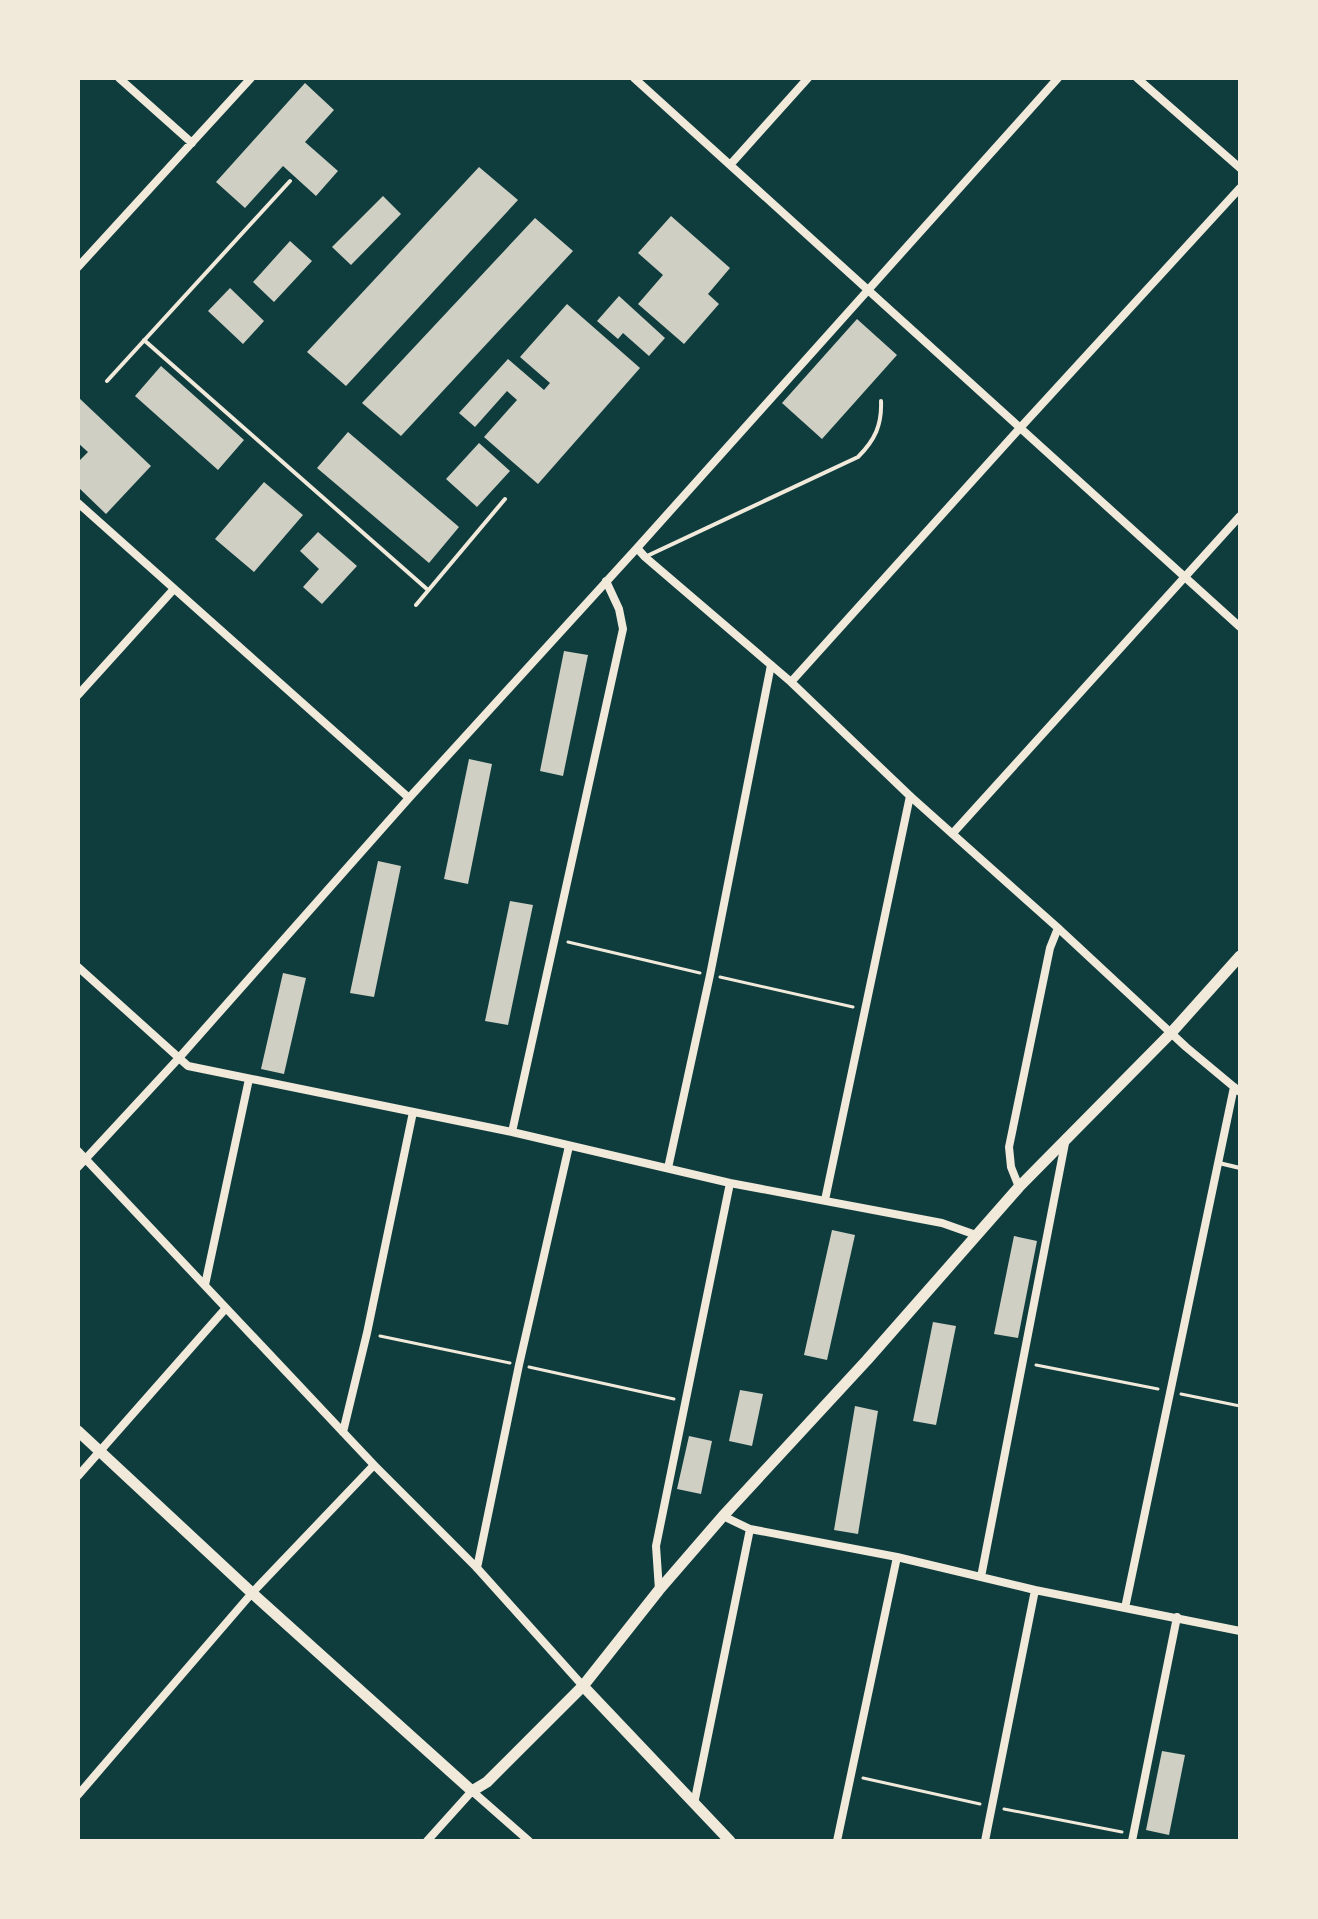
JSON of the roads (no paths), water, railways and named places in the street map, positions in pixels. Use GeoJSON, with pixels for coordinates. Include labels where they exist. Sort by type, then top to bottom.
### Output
{"type":"FeatureCollection","features":[{"type":"Feature","properties":{"kind":"street"},"geometry":{"type":"LineString","coordinates":[[119,78],[192,143]]}},
{"type":"Feature","properties":{"kind":"street"},"geometry":{"type":"LineString","coordinates":[[78,267],[251,78]]}},
{"type":"Feature","properties":{"kind":"street"},"geometry":{"type":"LineString","coordinates":[[634,78],[1240,627]]}},
{"type":"Feature","properties":{"kind":"street"},"geometry":{"type":"LineString","coordinates":[[730,165],[808,78]]}},
{"type":"Feature","properties":{"kind":"street"},"geometry":{"type":"LineString","coordinates":[[78,1167],[1058,78]]}},
{"type":"Feature","properties":{"kind":"street"},"geometry":{"type":"LineString","coordinates":[[1137,78],[1240,168]]}},
{"type":"Feature","properties":{"kind":"street"},"geometry":{"type":"LineString","coordinates":[[791,682],[1240,188]]}},
{"type":"Feature","properties":{"kind":"street"},"geometry":{"type":"LineString","coordinates":[[78,503],[409,798]]}},
{"type":"Feature","properties":{"kind":"street"},"geometry":{"type":"LineString","coordinates":[[953,833],[1240,516]]}},
{"type":"Feature","properties":{"kind":"street"},"geometry":{"type":"LineString","coordinates":[[637,548],[791,682],[910,796],[1237,1090],[1218,1163],[1125,1608]]}},
{"type":"Feature","properties":{"kind":"street"},"geometry":{"type":"LineString","coordinates":[[512,1132],[623,629],[619,609],[606,581]]}},
{"type":"Feature","properties":{"kind":"street"},"geometry":{"type":"LineString","coordinates":[[78,695],[173,590]]}},
{"type":"Feature","properties":{"kind":"street"},"geometry":{"type":"LineString","coordinates":[[668,1168],[710,975],[771,665]]}},
{"type":"Feature","properties":{"kind":"street"},"geometry":{"type":"LineString","coordinates":[[825,1200],[910,796]]}},
{"type":"Feature","properties":{"kind":"street"},"geometry":{"type":"LineString","coordinates":[[1019,1187],[1011,1167],[1009,1147],[1050,948],[1058,928]]}},
{"type":"Feature","properties":{"kind":"street"},"geometry":{"type":"LineString","coordinates":[[427,1841],[472,1791],[487,1782],[583,1686],[723,1516],[867,1360],[1019,1187],[1171,1033],[1240,956]]}},
{"type":"Feature","properties":{"kind":"street"},"geometry":{"type":"LineString","coordinates":[[78,967],[188,1066],[512,1132],[730,1183],[942,1223],[976,1235]]}},
{"type":"Feature","properties":{"kind":"street"},"geometry":{"type":"LineString","coordinates":[[205,1285],[249,1079]]}},
{"type":"Feature","properties":{"kind":"street"},"geometry":{"type":"LineString","coordinates":[[343,1432],[413,1112]]}},
{"type":"Feature","properties":{"kind":"street"},"geometry":{"type":"LineString","coordinates":[[981,1577],[1066,1138]]}},
{"type":"Feature","properties":{"kind":"street"},"geometry":{"type":"LineString","coordinates":[[477,1568],[569,1146]]}},
{"type":"Feature","properties":{"kind":"street"},"geometry":{"type":"LineString","coordinates":[[78,1151],[374,1465],[477,1568],[583,1686],[730,1841]]}},
{"type":"Feature","properties":{"kind":"street"},"geometry":{"type":"LineString","coordinates":[[659,1590],[656,1546],[730,1183]]}},
{"type":"Feature","properties":{"kind":"street"},"geometry":{"type":"LineString","coordinates":[[78,1476],[226,1308]]}},
{"type":"Feature","properties":{"kind":"street"},"geometry":{"type":"LineString","coordinates":[[78,1431],[252,1593],[529,1841]]}},
{"type":"Feature","properties":{"kind":"street"},"geometry":{"type":"LineString","coordinates":[[78,1795],[252,1593],[374,1465]]}},
{"type":"Feature","properties":{"kind":"street"},"geometry":{"type":"LineString","coordinates":[[723,1516],[750,1529],[897,1557],[1035,1590],[1240,1631]]}},
{"type":"Feature","properties":{"kind":"street"},"geometry":{"type":"LineString","coordinates":[[694,1804],[750,1529]]}},
{"type":"Feature","properties":{"kind":"street"},"geometry":{"type":"LineString","coordinates":[[837,1841],[897,1557]]}},
{"type":"Feature","properties":{"kind":"street"},"geometry":{"type":"LineString","coordinates":[[985,1841],[1035,1590]]}},
{"type":"Feature","properties":{"kind":"street"},"geometry":{"type":"LineString","coordinates":[[1132,1841],[1177,1617]]}},
{"type":"Feature","properties":{"kind":"lane"},"geometry":{"type":"LineString","coordinates":[[107,381],[290,181]]}},
{"type":"Feature","properties":{"kind":"lane"},"geometry":{"type":"LineString","coordinates":[[144,340],[428,590]]}},
{"type":"Feature","properties":{"kind":"lane"},"geometry":{"type":"LineString","coordinates":[[645,557],[858,457],[877,433],[882,417],[881,401]]}},
{"type":"Feature","properties":{"kind":"lane"},"geometry":{"type":"LineString","coordinates":[[416,605],[505,499]]}},
{"type":"Feature","properties":{"kind":"lane"},"geometry":{"type":"LineString","coordinates":[[1218,1163],[1240,1168]]}}]}
